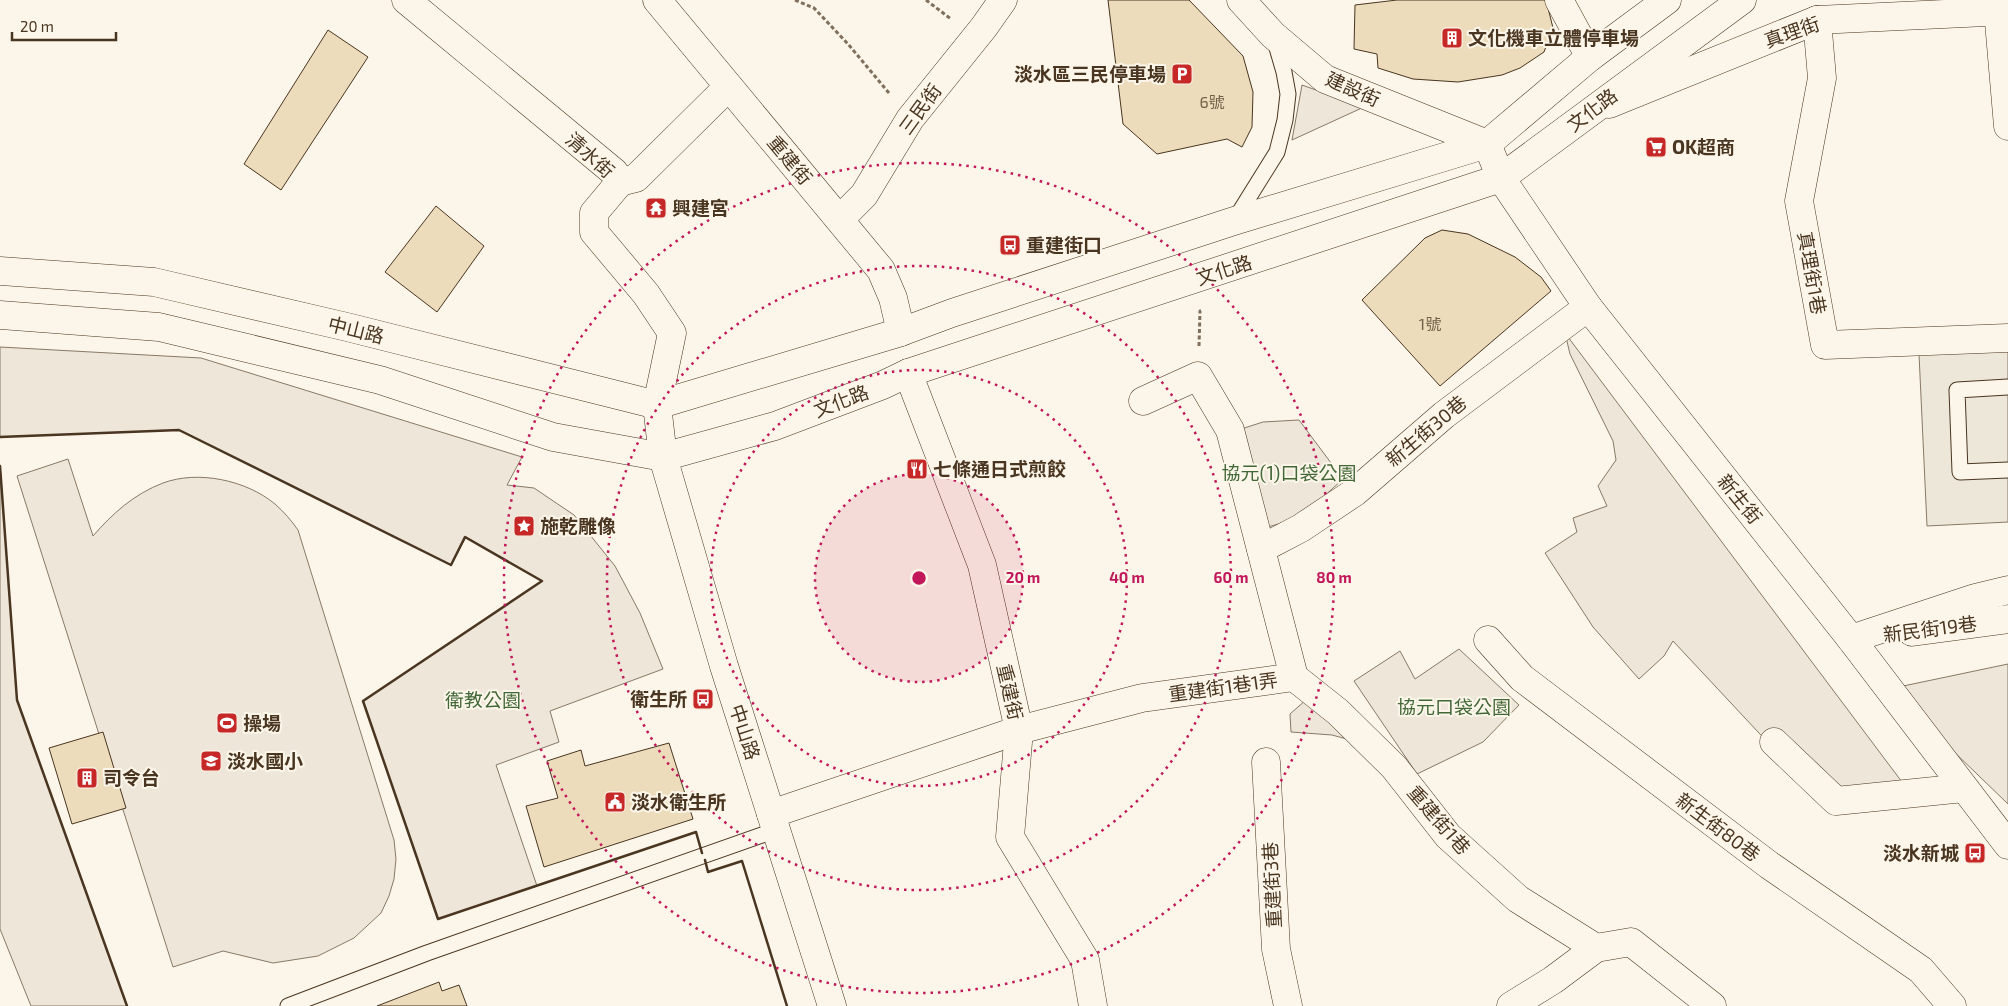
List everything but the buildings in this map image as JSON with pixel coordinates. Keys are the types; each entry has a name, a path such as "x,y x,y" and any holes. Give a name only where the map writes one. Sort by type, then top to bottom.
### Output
{"street":[{"name":"清水街","path":"406,0 614,172 620,182 594,213 594,232 646,294 672,333 657,405"},
{"name":"重建街","path":"657,0 881,270 893,298 901,332"},
{"name":"三民街","path":"840,219 864,195 910,119 984,27 1003,0"},
{"name":"建設街","path":"1241,0 1273,35 1324,79 1487,144"},
{"path":"1559,0 1590,57"},
{"path":"657,405 901,332 952,313 1234,221 1487,144 1590,57 1667,0"},
{"name":"文化路","path":"664,457 775,426 883,385 908,373 1501,178 1742,0"},
{"path":"2003,10 2008,126"},
{"name":"真理街","path":"1589,112 1817,20 2003,10"},
{"name":"真理街1巷","path":"1817,20 1822,78 1799,201 1825,345 2008,338"},
{"path":"620,182 636,178 728,87"},
{"name":"新生街","path":"1487,144 1501,178 1588,307 1851,639 2008,845"},
{"name":"中山路","path":"0,271 154,282 347,327 657,405 664,457 724,666 832,1006"},
{"name":"新生街30巷","path":"1261,549 1301,528 1355,492 1444,415 1588,307"},
{"path":"0,315 159,327 380,380 553,437 664,457"},
{"name":"重建街","path":"908,373 982,565 1019,730 1010,838 1085,960 1094,1006"},
{"path":"1144,401 1198,376"},
{"name":"重建街1巷1弄","path":"774,822 1019,730 1142,698 1294,677 1230,430 1198,376"},
{"path":"1851,639 1975,598 2008,590"},
{"name":"新民街19巷","path":"1851,639 2008,619"},
{"name":"新生街80巷","path":"1488,640 1522,678 1769,865 1921,970 1952,1006"},
{"name":"重建街1巷","path":"1294,677 1338,712 1394,767 1448,836 1518,900 1596,948"},
{"path":"1774,742 1836,801 1964,788"},
{"name":"重建街3巷","path":"1266,762 1276,949 1288,1006"},
{"path":"1512,1006 1596,948 1631,942 1712,1006"}],"lane":[{"path":"1234,221 1278,152 1288,94 1284,72 1273,35"},
{"path":"2008,387 1957,390 1960,472 2008,470"},
{"path":"288,1006 774,822"}],"path":[{"path":"795,0 814,8 848,44 910,119"},
{"path":"1198,376 1200,312 1208,309"}],"green space":[{"path":"1302,85 1364,107 1292,140"},
{"path":"1565,333 1911,794 1848,800 1801,778 1673,641 1664,656 1639,679 1593,627 1545,553 1577,532 1573,518 1607,506 1598,486 1616,460 1613,441 1570,354"},
{"name":"衛教公園","path":"0,347 201,358 522,457 507,485 534,488 574,515 615,566 640,613 663,669 550,711 559,742 496,765 537,886 438,919 363,701 542,581 466,537 451,565 179,430 0,437"},
{"name":"協元(1)口袋公園","path":"1299,420 1343,479 1320,500 1285,522 1261,529 1238,430 1263,422"},
{"name":"操場","path":"68,459 93,536 116,512 142,493 163,483 191,477 236,483 250,489 275,504 298,530 394,840 396,859 394,879 389,896 381,913 354,938 318,956 273,963 223,951 173,967 17,476"},
{"path":"0,466 17,700 127,1006 31,1006 0,929"},
{"name":"協元口袋公園","path":"1459,649 1519,705 1483,742 1417,774 1354,681 1400,651 1415,679"},
{"path":"2008,664 2008,804 1889,689"},
{"path":"1307,699 1354,741 1332,735 1291,732 1290,714"}],"shaded area":[{"path":"2008,350 2008,522 1927,526 1919,354"}],"wall":[{"path":"0,437 179,430 451,565 465,537 542,581 363,701 438,919 696,832 702,853"},
{"path":"0,466 17,700 127,1006"},
{"path":"705,860 708,872 742,861 787,1006"}],"place":[{"name":"文化機車立體停車場","path":"1452,38"},
{"name":"淡水區三民停車場","path":"1182,74"},
{"name":"OK超商","path":"1656,147"},
{"name":"興建宮","path":"656,208"},
{"name":"重建街口","path":"1010,245"},
{"name":"七條通日式煎餃","path":"917,469"},
{"name":"施乾雕像","path":"524,526"},
{"name":"衛生所","path":"703,699"},
{"name":"操場","path":"227,723"},
{"name":"淡水國小","path":"211,761"},
{"name":"司令台","path":"87,778"},
{"name":"淡水衛生所","path":"615,802"},
{"name":"淡水新城","path":"1975,853"}]}
